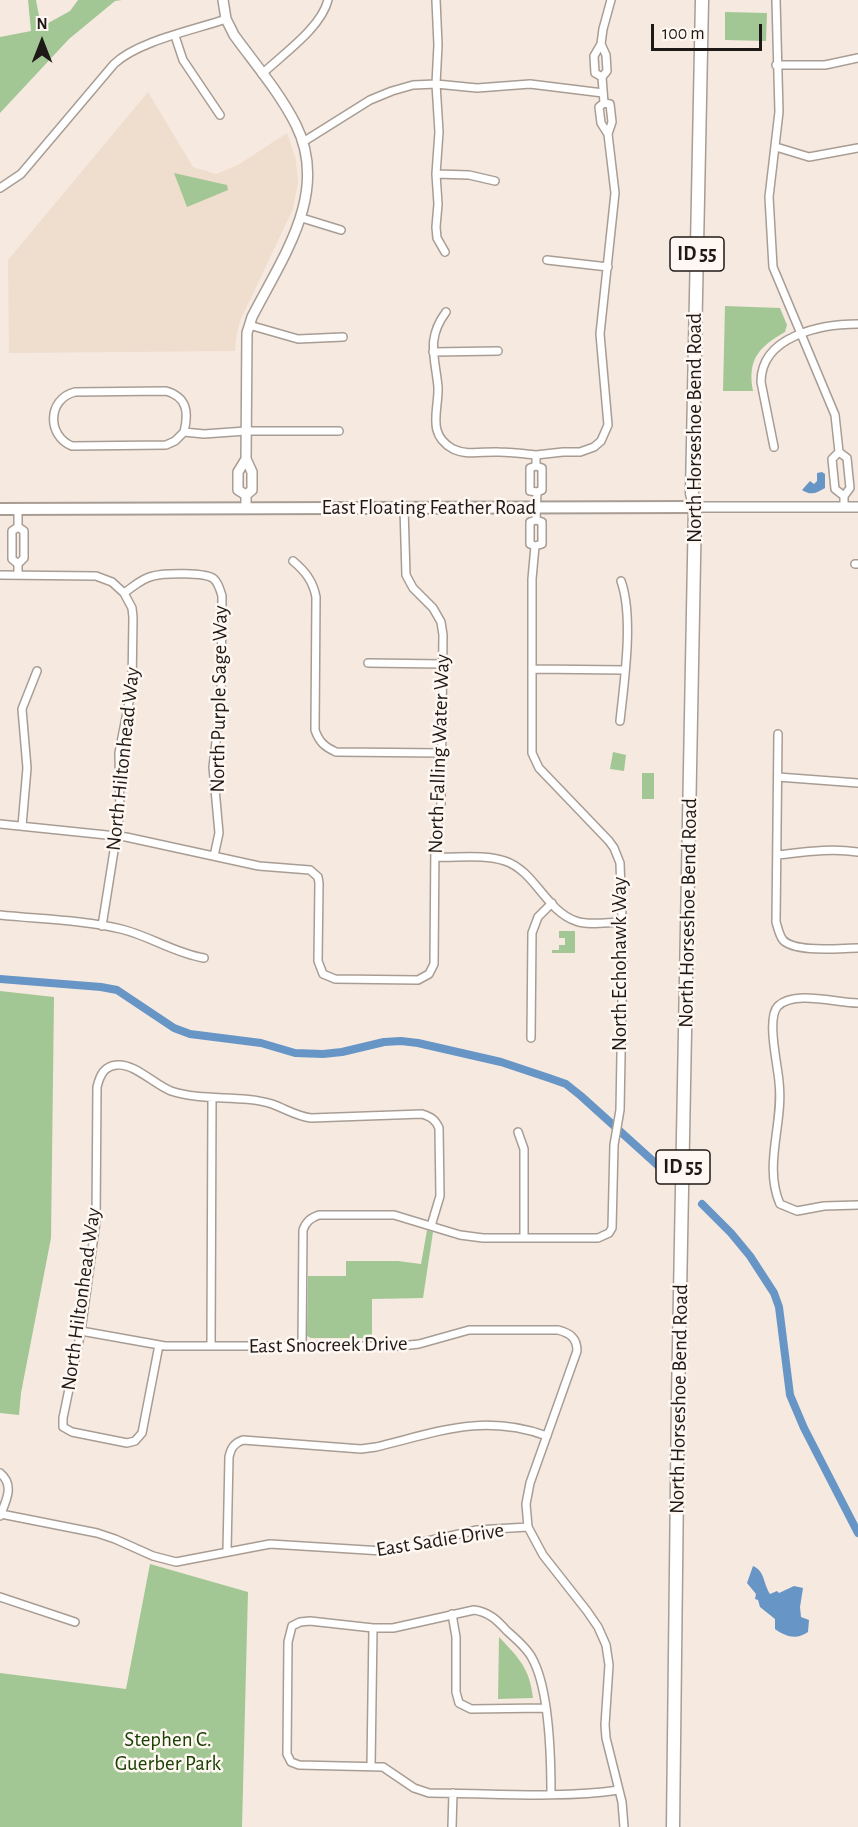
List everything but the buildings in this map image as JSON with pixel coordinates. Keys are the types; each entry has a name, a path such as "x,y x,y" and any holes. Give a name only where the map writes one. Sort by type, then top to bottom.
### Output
{"highway":[{"name":"North Horseshoe Bend Road","path":"673,1827 695,507 692,493 702,0"}],"main road":[{"name":"East Floating Feather Road","path":"0,509 695,507"}],"street":[{"path":"223,0 226,19 234,34 292,118 303,142 308,175 308,192 302,218 249,325 246,342 246,459 252,472 252,490 246,495"},
{"path":"261,74 314,26 324,12 328,0"},
{"path":"436,0 438,45 436,84 439,132 436,227 437,238 445,252"},
{"path":"602,78 595,73 594,56 601,44 611,0"},
{"path":"776,0 779,112 769,197 773,267 835,415 839,452 847,458 850,488 844,496 844,507"},
{"path":"0,188 15,180 27,168 120,58 135,48 226,19"},
{"path":"175,36 183,60 220,115"},
{"path":"601,44 606,55 607,71 602,78 604,103"},
{"path":"776,65 825,65 858,58"},
{"path":"303,142 363,105 392,91 414,86 436,84 477,88 530,84 603,93"},
{"path":"446,312 436,325 433,352 438,387 435,424 441,438 453,448 467,453 502,452 536,455 580,452 594,447 608,425 600,317 608,267 615,193 608,134 612,122 610,104 604,103 598,107 601,123 608,134"},
{"path":"776,147 809,157 858,148"},
{"path":"436,174 469,175 495,181"},
{"path":"302,218 341,230"},
{"path":"546,260 608,267"},
{"path":"774,447 761,382 764,363 775,348 801,335 823,326 858,324"},
{"path":"249,325 298,339 343,337"},
{"path":"433,352 498,351"},
{"path":"166,391 175,394 186,408 184,432 175,441 166,445 72,446 64,443 58,437 55,427 55,411 57,402 65,394 75,392 166,391"},
{"path":"184,432 204,434 246,431 339,431"},
{"path":"839,452 832,459 835,489 844,496"},
{"path":"536,455 536,466 530,468 530,491 537,492"},
{"path":"246,459 238,472 238,490 246,495"},
{"name":"North Echohawk Way","path":"536,466 542,468 542,490 537,492 536,520"},
{"path":"246,495 246,508"},
{"name":"East Floating Feather Road","path":"695,507 858,507"},
{"name":"North Falling Water Way","path":"214,856 259,866 305,869 315,873 320,883 318,961 323,974 335,979 418,980 429,974 434,964 435,857 441,804 443,634 441,622 433,608 413,588 406,575 404,508"},
{"path":"18,509 18,526"},
{"name":"North Echohawk Way","path":"536,520 542,522 542,544 535,546 530,544 530,522 536,520"},
{"path":"18,526 24,531 24,558 18,564 18,575"},
{"path":"18,526 12,531 12,559 18,564"},
{"name":"North Echohawk Way","path":"524,1239 598,1238 609,1233 613,1223 615,1135 620,1098 622,922 620,863 614,848 535,761 531,745 532,579 535,546"},
{"path":"293,561 306,572 315,590 315,730 323,744 336,752 442,753"},
{"name":"North Purple Sage Way","path":"124,593 153,576 201,574 215,580 220,587 222,608 221,700 213,767 219,833 214,856"},
{"path":"0,575 96,576 112,582 124,593"},
{"path":"620,721 625,670 626,599 621,581"},
{"name":"North Hiltonhead Way","path":"102,926 120,813 119,753 132,679 134,617 124,593"},
{"path":"368,663 443,664"},
{"path":"532,669 625,670"},
{"path":"22,826 27,768 22,709 37,671"},
{"path":"778,734 776,922 779,933 783,940 797,948 858,948"},
{"path":"778,777 858,783"},
{"path":"0,824 117,836 214,856"},
{"path":"777,855 840,849 858,852"},
{"path":"435,857 488,858 506,861 520,870 567,917 584,923 622,922"},
{"path":"531,1038 532,933 538,917 552,903"},
{"path":"0,915 102,926 135,933 183,954 204,958"},
{"path":"858,1003 794,998 778,1005 773,1017 780,1084 780,1115 772,1167 774,1191 780,1204 797,1211 824,1206 858,1205"},
{"name":"North Hiltonhead Way","path":"159,1345 142,1432 135,1441 128,1443 72,1432 63,1428 63,1418 81,1331 96,1221 97,1087 101,1074 109,1067 119,1064 127,1065 168,1090 212,1099"},
{"path":"211,1346 212,1099 272,1104 298,1117 423,1114 435,1120 439,1128 440,1196 431,1226"},
{"path":"302,1346 303,1230 308,1221 319,1215 394,1215 470,1237 524,1239 524,1149 518,1132"},
{"name":"East Snocreek Drive","path":"81,1331 159,1345 211,1346 401,1346 419,1344 469,1330 558,1330 567,1332 577,1344 577,1351 547,1436"},
{"path":"227,1551 229,1457 233,1445 243,1440 361,1449 464,1425 515,1426 547,1436 530,1483 526,1504 528,1527 543,1555 598,1627 606,1646 609,1665 605,1725 622,1802 624,1827"},
{"path":"0,1473 9,1484 9,1493 0,1515"},
{"name":"East Sadie Drive","path":"0,1515 97,1533 153,1556 176,1562 270,1544 383,1551 477,1530 528,1527"},
{"path":"0,1597 75,1622"},
{"path":"550,1794 550,1753 541,1675 531,1655 492,1616 483,1611 474,1610 393,1628 310,1621 292,1626 288,1642 287,1754 291,1762 299,1766 383,1767 421,1791 453,1793 550,1794 592,1794 619,1790"},
{"path":"452,1614 456,1637 456,1692 459,1704 471,1709 545,1708"},
{"path":"371,1766 373,1628"},
{"path":"452,1827 453,1793"}],"shaded area":[{"path":"148,92 193,167 216,174 238,165 287,133 296,160 298,182 293,209 240,321 235,351 9,353 8,260"}],"green space":[{"path":"28,0 36,0 41,27 70,11 78,0 122,0 115,1 69,39 0,113 0,37 31,31"},
{"path":"725,12 767,13 766,41 725,40"},
{"path":"174,173 227,185 228,190 187,207"},
{"path":"725,306 780,308 787,325 785,332 768,343 757,355 752,370 753,391 723,391"},
{"path":"613,752 626,755 624,771 610,769"},
{"path":"642,773 654,773 654,799 642,799"},
{"path":"559,931 575,931 575,953 552,953 552,950 559,950 559,945 565,945 565,938 559,938"},
{"path":"0,991 54,997 51,1238 21,1393 19,1415 0,1413"},
{"path":"427,1230 433,1232 423,1298 372,1299 372,1338 311,1338 307,1336 308,1276 346,1276 346,1261 398,1261 421,1264"},
{"name":"Stephen C. Guerber Park","path":"150,1564 248,1592 242,1827 0,1827 0,1673 126,1689"},
{"path":"499,1637 526,1671 533,1698 498,1699"}],"water":[{"path":"817,473 825,474 825,488 814,493 802,490 810,481 814,484 817,481"},
{"path":"753,1566 762,1574 770,1594 777,1591 779,1593 794,1586 803,1588 801,1617 809,1620 808,1632 800,1636 792,1636 775,1629 775,1619 760,1607 758,1600 755,1599 756,1594 747,1583"}],"waterway":[{"path":"0,979 117,990 174,1028 190,1034 261,1043 295,1053 342,1052 384,1042 401,1041 501,1062 566,1084 664,1171"},
{"path":"702,1204 750,1256 774,1293 779,1307 790,1395 804,1428 858,1533"}]}
